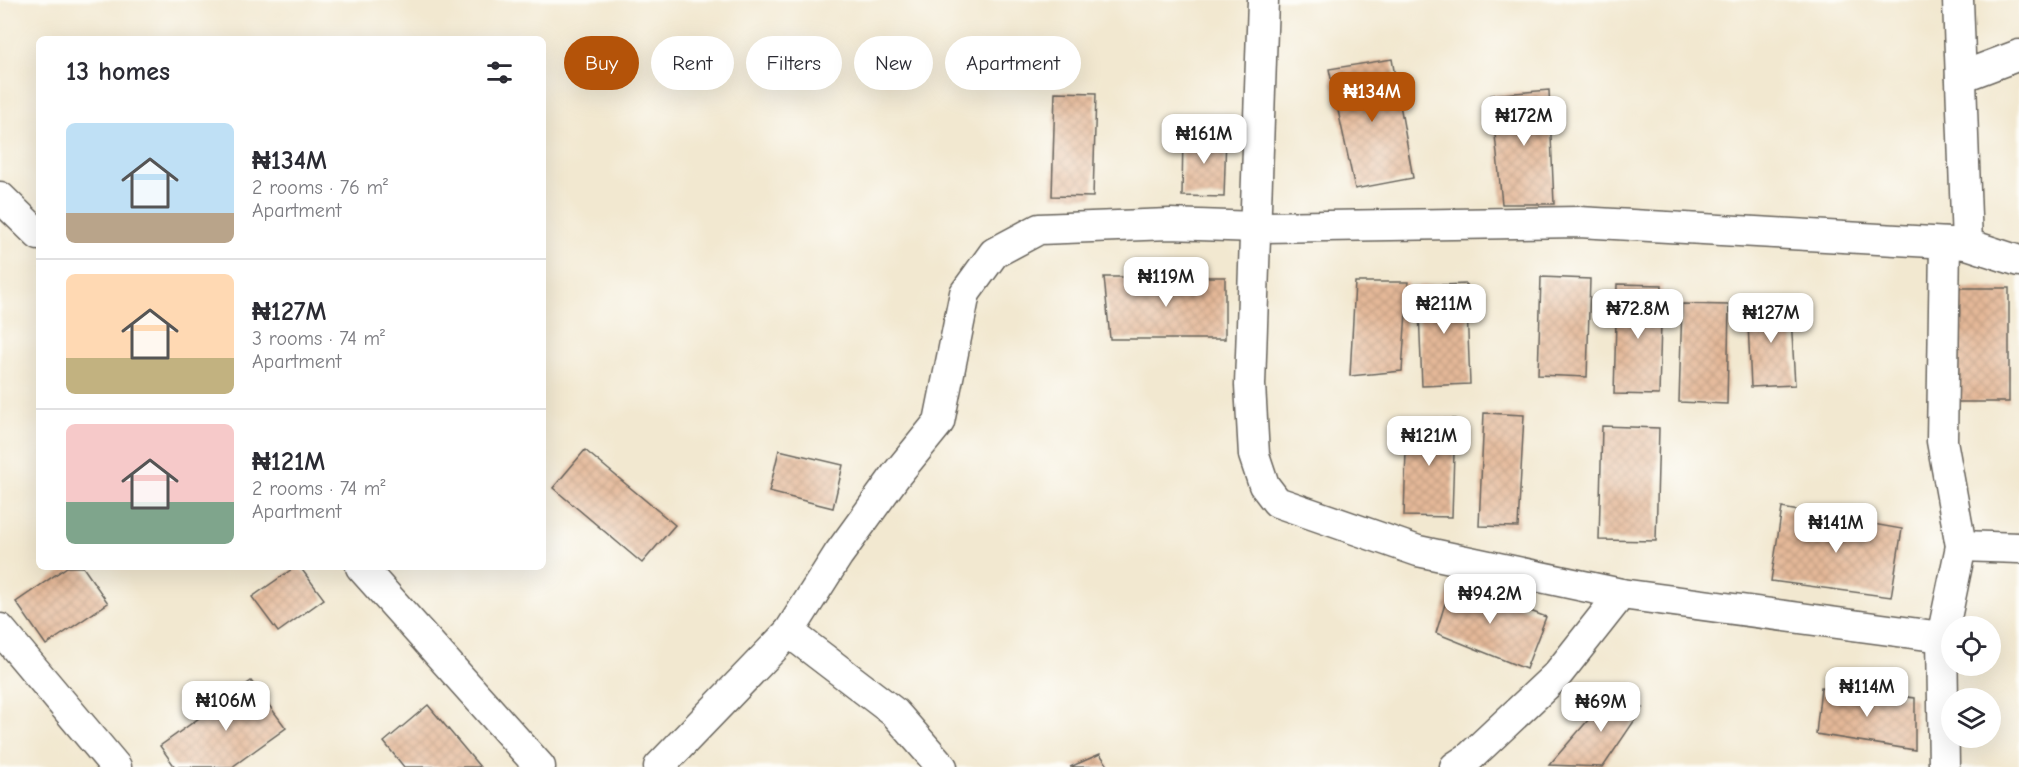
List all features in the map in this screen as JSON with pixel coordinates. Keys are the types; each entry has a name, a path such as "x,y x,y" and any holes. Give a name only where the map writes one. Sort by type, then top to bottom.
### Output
{"street":[{"path":"1263,0 1250,385 1254,455 1264,485 1277,502 1418,551 1621,594 1941,637"},
{"path":"1946,616 1961,546 1942,441 1956,244 1960,77 1958,0"},
{"path":"1960,77 2019,55"},
{"path":"0,197 36,232"},
{"path":"659,767 789,632 838,555 896,475 939,422 965,292 994,253 1039,229 1170,224 1256,227 1579,222 1956,244 2019,261"},
{"path":"1961,546 2019,548"},
{"path":"364,570 540,767"},
{"path":"1455,767 1470,757 1557,675 1621,594"},
{"path":"0,629 116,767"},
{"path":"789,632 895,713 942,767"},
{"path":"1943,676 1944,767"}],"building":[{"path":"1392,59 1413,178 1355,189 1329,69"},
{"path":"1549,90 1554,204 1502,204 1491,95"},
{"path":"1055,92 1096,93 1093,197 1052,196"},
{"path":"1183,134 1226,135 1224,197 1182,196"},
{"path":"1104,277 1225,277 1225,339 1110,339"},
{"path":"1541,277 1590,279 1587,377 1538,375"},
{"path":"1355,282 1408,282 1402,371 1350,376"},
{"path":"1466,284 1470,384 1422,386 1418,286"},
{"path":"1617,284 1662,285 1659,395 1614,394"},
{"path":"1956,288 2009,288 2009,402 1956,402"},
{"path":"1790,300 1795,385 1751,387 1747,302"},
{"path":"1682,304 1729,305 1727,404 1679,402"},
{"path":"1484,413 1524,415 1518,527 1479,526"},
{"path":"1407,417 1455,419 1452,517 1404,516"},
{"path":"1602,426 1659,428 1656,541 1599,540"},
{"path":"585,450 675,525 642,563 553,488"},
{"path":"779,450 843,465 833,508 769,492"},
{"path":"1782,508 1902,529 1891,597 1771,581"},
{"path":"63,570 85,570 108,603 46,645 16,602"},
{"path":"291,570 302,570 324,599 278,632 252,597"},
{"path":"1452,581 1546,617 1526,669 1436,633"},
{"path":"251,681 286,728 232,767 175,767 160,746"},
{"path":"1617,687 1643,708 1603,767 1549,765"},
{"path":"1821,687 1915,698 1915,750 1816,734"},
{"path":"428,705 480,767 404,767 384,742"},
{"path":"1100,754 1109,767 1070,767"}]}
